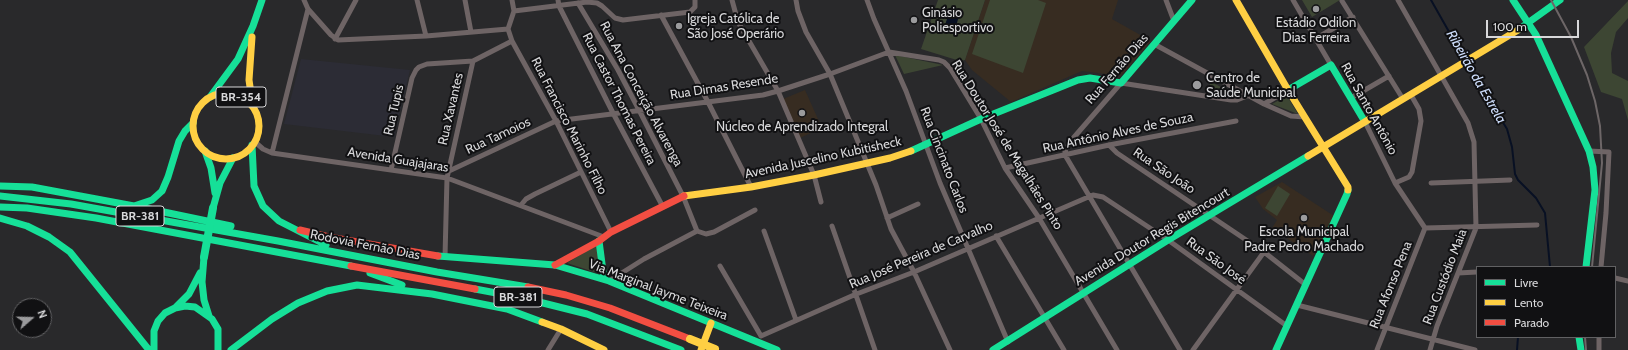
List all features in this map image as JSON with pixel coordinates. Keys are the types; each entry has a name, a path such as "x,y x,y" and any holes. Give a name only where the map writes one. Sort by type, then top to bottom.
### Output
{"main road":[{"name":"BR-354","path":"193,123 197,111 202,103 210,97 238,60 253,26 262,0"},
{"name":"Rua Fernão Dias","path":"1121,83 1192,0"},
{"path":"1236,0 1288,90 1346,182 1348,190 1276,350"},
{"path":"1514,0 1536,35 1588,151 1594,172 1595,190 1586,266"},
{"name":"Avenida Doutor Regis Bitencourt","path":"993,350 1008,342 1044,317 1168,240 1462,65 1529,23 1555,1"},
{"name":"BR-354","path":"253,26 249,64 253,108"},
{"path":"1288,90 1331,66"},
{"name":"Rua Santo Antônio","path":"1331,66 1365,122"},
{"name":"Avenida Juscelino Kubitisheck","path":"555,265 602,239 611,232 683,196 750,187 814,175 890,158 927,144 981,119 1084,78 1121,83"},
{"name":"BR-354","path":"210,97 219,94 234,94 247,101 253,108 259,125 258,134 254,144"},
{"path":"193,123 196,139 205,151 214,178 214,204"},
{"path":"134,206 152,200 162,191 179,141 193,123"},
{"path":"205,151 223,159 233,158 247,151 254,144"},
{"path":"254,144 254,186 269,213 290,227 314,240 356,256"},
{"path":"154,350 152,341 158,321 165,313 174,308 192,289 202,267 214,204 220,183 233,158"},
{"path":"0,186 32,187 134,206 223,224 278,241"},
{"name":"Rodovia Fernão Dias","path":"0,196 71,204 278,241 436,272 519,285 566,295 610,308 716,350"},
{"name":"Rodovia Fernão Dias","path":"0,207 27,208 96,218 523,298 587,314 681,350"},
{"path":"0,218 27,226 49,237 70,252 149,350"},
{"name":"Via Marginal Jayme Teixeira","path":"290,227 329,237 445,257 555,265 606,280 777,350"},
{"path":"602,239 606,280"},
{"path":"351,265 388,280 432,294"},
{"path":"202,267 203,290 209,316"},
{"path":"230,350 285,310 298,303 327,291 342,287 374,286 432,294 507,309 535,318 604,350"},
{"path":"174,308 184,306 195,307 209,316 218,329 218,350"},
{"path":"702,350 711,324"},
{"path":"1580,338 1581,350"}],"street":[{"path":"304,0 308,9 335,39 344,40 426,36 508,29 514,11 512,0"},
{"path":"335,39 356,0"},
{"path":"417,0 426,36"},
{"path":"465,0 471,32"},
{"path":"514,11 559,3 578,3 587,1 602,6 611,15 619,20 661,14 690,12 695,7 695,0"},
{"path":"732,0 738,22 778,92 814,175 821,202"},
{"path":"796,0 798,11 806,32 830,74 867,162 895,238 914,272 950,350"},
{"name":"Rua Cincinato Carlos","path":"868,0 888,52 906,91 940,182 967,248 1008,342"},
{"path":"1166,0 1174,21"},
{"name":"Rua Santo Antônio","path":"1293,0 1331,66"},
{"name":"Rua Custódio Maia","path":"1398,0 1472,131 1474,142 1476,228 1430,350"},
{"path":"1342,1 1403,99"},
{"name":"Rua Castor Thomas Pereira","path":"559,3 613,112 663,207"},
{"name":"Rua Ana Conceição Alvarenga","path":"578,3 618,70 639,110 683,196 697,230"},
{"path":"272,153 308,9"},
{"path":"661,14 708,102 750,187"},
{"path":"1315,39 1352,17"},
{"name":"Rua Francisco Marinho Filho","path":"508,29 512,41 556,121 611,232"},
{"path":"473,61 512,41"},
{"path":"1154,44 1247,96 1290,116 1305,117"},
{"name":"Rua Dimas Resende","path":"556,121 613,112 708,102 778,92 888,52"},
{"name":"Rua Doutor José de Magalhães Pinto","path":"888,52 915,55 944,62 950,68 981,119 1006,168 1040,218 1117,350"},
{"name":"Rua Tupis","path":"391,170 412,78 416,70 424,65 473,61"},
{"name":"Rua Xavantes","path":"445,257 447,178 473,61"},
{"path":"1351,98 1389,76"},
{"path":"1121,83 1231,100 1237,100 1247,96"},
{"name":"Rua Fernão Dias","path":"1065,156 1065,151 1069,143 1121,83"},
{"path":"1264,104 1288,90"},
{"path":"1395,183 1408,177 1412,172 1421,121 1419,109 1411,95"},
{"name":"Rua Tamoios","path":"449,171 556,121"},
{"name":"Rua Antônio Alves de Souza","path":"1006,168 1109,145 1236,121"},
{"name":"Rua Santo Antônio","path":"1365,122 1395,183 1425,228"},
{"name":"Avenida Guajajaras","path":"254,144 263,150 272,153 447,178 521,205 602,239"},
{"name":"Rua São João","path":"1109,145 1117,153 1264,252 1306,285"},
{"path":"1588,151 1609,152 1606,213 1601,266"},
{"path":"1065,156 1180,350"},
{"path":"521,205 526,199 535,194 581,172"},
{"path":"1431,183 1510,180"},
{"name":"Rua São José","path":"1090,197 1093,195 1103,197 1168,240 1287,326"},
{"name":"Rua José Pereira de Carvalho","path":"720,266 762,336 854,295 914,272 967,248 1090,197"},
{"path":"887,218 918,204"},
{"path":"606,280 697,230 706,234 714,232 755,210"},
{"path":"1425,228 1476,228 1537,225"},
{"path":"832,226 854,295 875,350"},
{"name":"Rua Afonso Pena","path":"1376,350 1425,228"},
{"path":"764,232 796,320"},
{"path":"996,236 1064,350"},
{"path":"1193,350 1238,290 1264,252"},
{"path":"1458,273 1476,272"},
{"path":"1616,278 1628,281"},
{"path":"1297,305 1475,350"},
{"path":"548,350 561,329"},
{"path":"1599,338 1599,350"}],"shaded area":[{"path":"985,0 1118,0 1112,19 1151,41 1121,76 1082,71 1011,102 972,70 965,60"},
{"path":"301,59 410,70 394,137 284,124"},
{"name":"Núcleo de Aprendizado Integral","path":"805,90 822,128 800,138 783,99"},
{"name":"Escola Municipal Padre Pedro Machado","path":"1282,182 1334,216 1313,256 1272,228 1277,220 1263,209 1255,197"}],"green space":[{"path":"938,0 985,0 965,60 960,61 921,49"},
{"path":"990,0 1038,0 1046,3 1023,73 972,54"},
{"name":"Estádio Odilon Dias Ferreira","path":"1302,0 1340,0 1312,17"},
{"path":"1628,1 1628,18 1616,32 1611,53 1612,73 1628,81 1628,120 1622,99 1601,92 1584,47"},
{"path":"895,55 943,65 904,74"},
{"path":"1211,82 1233,93 1231,96 1206,92"},
{"path":"1287,96 1298,114 1272,104"},
{"path":"1278,186 1290,194 1277,216 1265,208"},
{"path":"597,245 600,274 567,263"}],"water":[{"path":"951,7 961,10 954,32 944,28"}],"waterway":[{"name":"Ribeirão da Estrela","path":"1431,0 1465,60"},
{"name":"Ribeirão da Estrela","path":"1467,63 1507,129 1512,147 1515,174 1518,180 1536,198 1545,213 1550,266"},
{"name":"Ribeirão da Estrela","path":"1517,350 1518,338"}],"railway":[{"path":"1551,0 1571,37 1587,75 1595,101 1600,126 1602,163 1592,266"},
{"path":"1585,338 1586,350"}],"traffic: fast":[{"path":"210,97 238,59 253,26 262,0"},
{"path":"911,151 981,119 1078,80 1090,78 1121,83 1192,0"},
{"path":"1513,0 1536,35 1589,151 1593,167 1595,190 1586,266"},
{"path":"1518,30 1560,0"},
{"path":"1288,90 1331,65 1365,122"},
{"path":"0,186 32,187 134,206 152,200 162,191 179,141 185,131 193,123"},
{"path":"252,145 254,186 263,206 279,221 326,245"},
{"path":"205,151 211,168 215,193"},
{"path":"993,350 1168,240 1308,156"},
{"path":"213,208 220,183 233,158"},
{"path":"1276,350 1348,190"},
{"path":"0,196 71,204 278,241 437,272 528,287"},
{"path":"135,206 231,226"},
{"path":"0,207 27,208 96,218 351,266"},
{"path":"204,257 213,208"},
{"path":"0,218 27,226 49,237 70,252 149,350"},
{"path":"599,241 604,279"},
{"path":"438,256 555,265 609,281 777,350"},
{"path":"204,257 202,282 204,300 209,316"},
{"path":"176,307 189,294 200,273"},
{"path":"370,273 402,285"},
{"path":"231,350 272,319 298,303 327,291 357,285 432,294 507,309 542,322"},
{"path":"475,289 523,298 587,314 681,350"},
{"path":"154,350 154,331 158,321 165,313 175,308 185,306 195,307 212,319 218,329 218,350"},
{"path":"1579,338 1581,350"}],"traffic: slow":[{"path":"1236,0 1288,90 1348,187 1348,190"},
{"path":"1308,156 1518,30"},
{"path":"252,37 249,80 253,107"},
{"path":"226,93 238,96 249,103 256,114 259,126 256,138 249,149 238,156 226,159 214,156 203,149 196,138 193,126 196,114 203,103 214,96 226,93"},
{"path":"684,196 751,187 814,175 890,158 911,151"},
{"path":"542,322 561,329 604,350"},
{"path":"701,350 711,323"},
{"path":"690,339 715,349"}],"traffic: jam":[{"path":"555,265 599,241 611,232 684,196"},
{"path":"300,230 329,237 438,256"},
{"path":"351,266 475,289"},
{"path":"528,287 566,295 610,308 690,339"}],"place":[{"name":"Estádio Odilon Dias Ferreira","path":"1316,9"},
{"name":"Ginásio Poliesportivo","path":"914,20"},
{"name":"Igreja Católica de São José Operário","path":"679,26"},
{"name":"Centro de Saúde Municipal","path":"1197,85"},
{"name":"Núcleo de Aprendizado Integral","path":"802,113"},
{"name":"Escola Municipal Padre Pedro Machado","path":"1304,218"}]}
